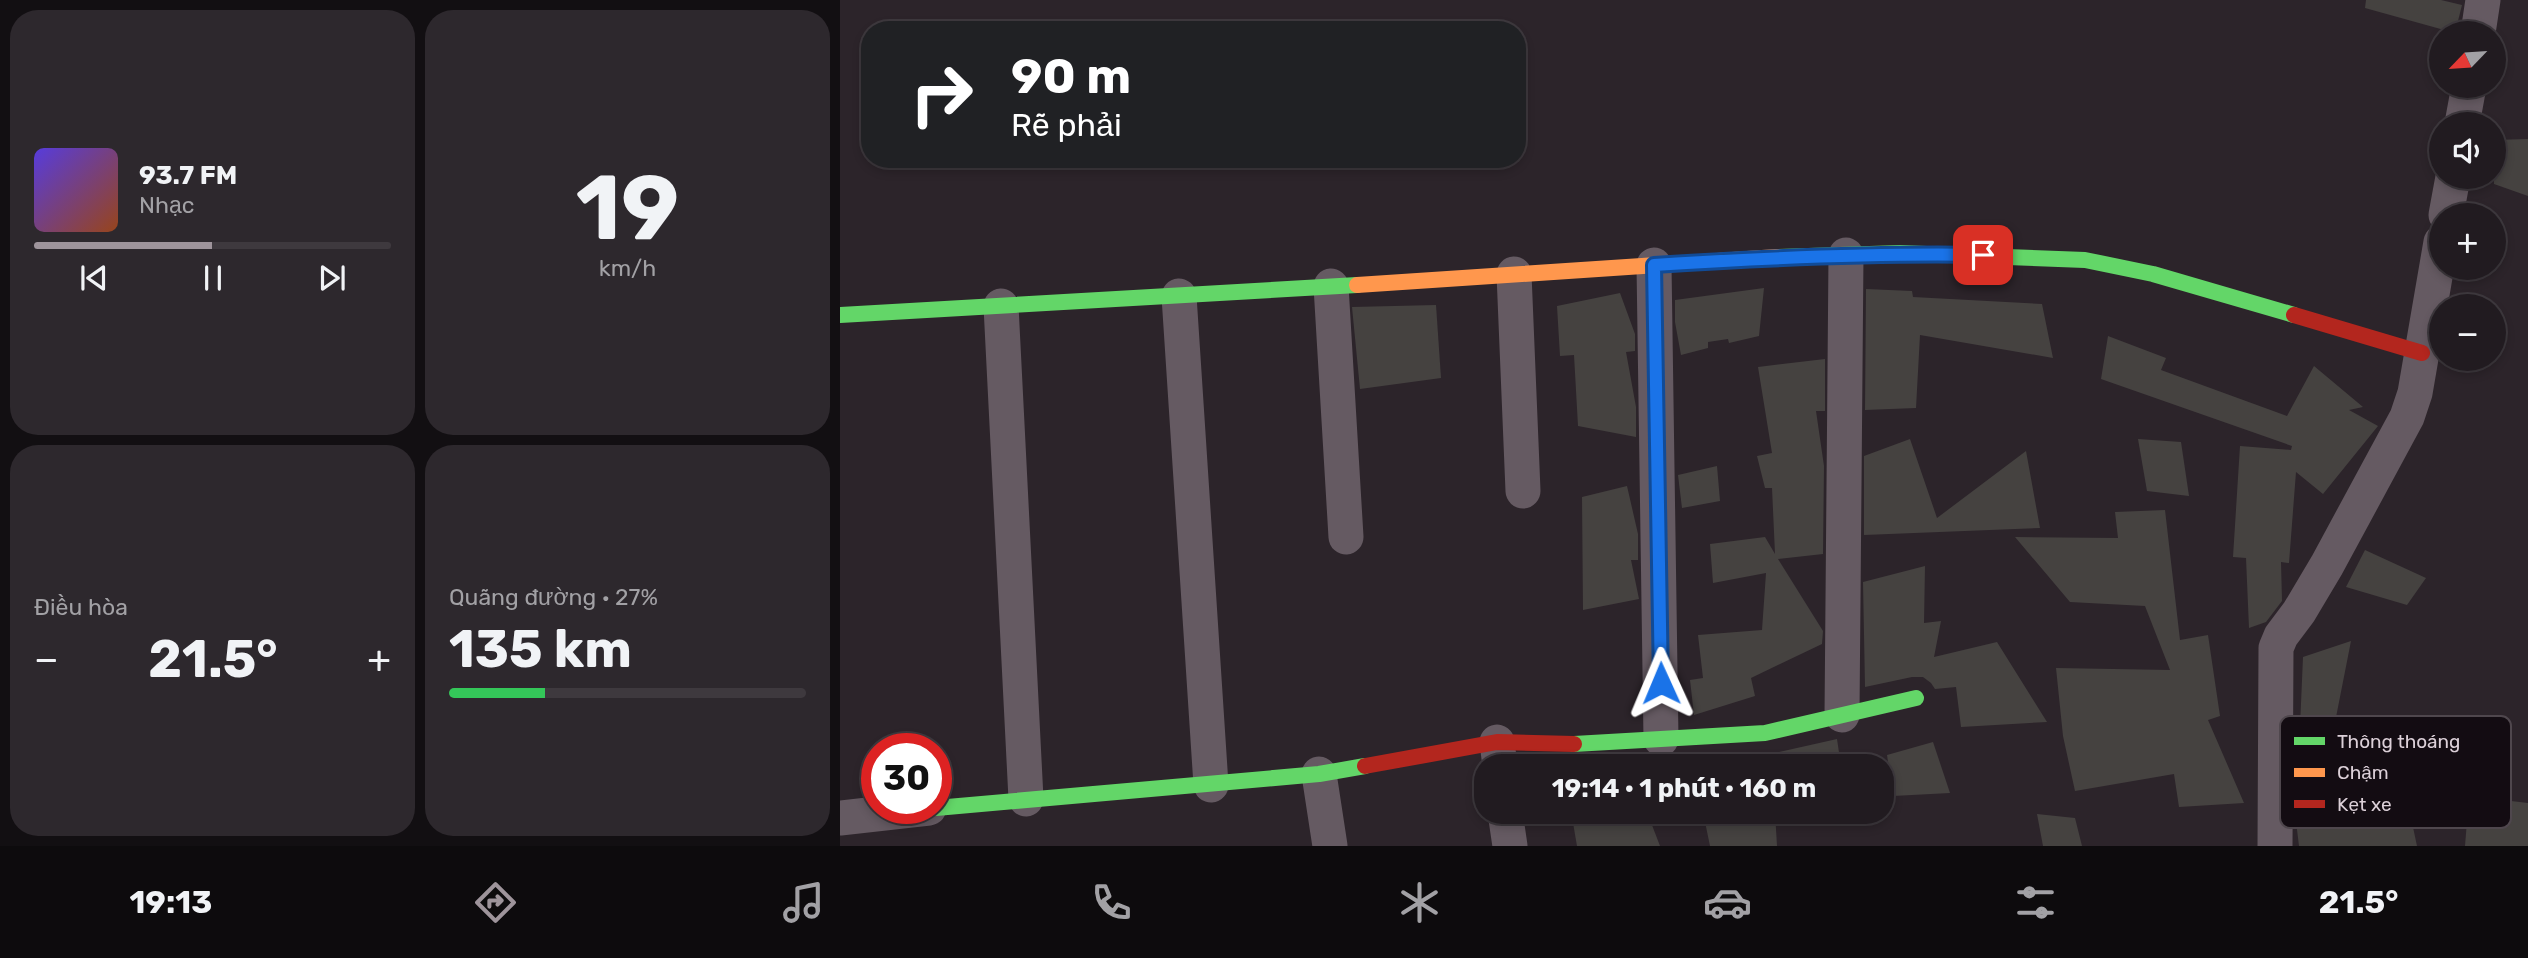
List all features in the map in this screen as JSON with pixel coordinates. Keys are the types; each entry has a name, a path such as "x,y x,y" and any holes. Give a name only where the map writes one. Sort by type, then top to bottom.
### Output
{"street":[{"path":"2480,21 2483,0"},
{"path":"840,315 1654,265 1900,253 2085,260 2153,274 2422,353"},
{"path":"1842,715 1846,255"},
{"path":"1654,265 1661,739"},
{"path":"1514,274 1523,491"},
{"path":"2275,846 2276,648 2327,565 2407,416 2415,393 2434,280"},
{"path":"1331,286 1346,537"},
{"path":"1179,296 1211,785"},
{"path":"1001,306 1026,799"},
{"path":"1498,754 1586,744 1765,733 1916,698"},
{"path":"952,806 1211,785 1474,757"},
{"path":"1319,774 1331,846"},
{"path":"840,818 861,816"},
{"path":"1507,824 1510,846"}],"building":[{"path":"2366,0 2441,0 2462,5 2458,21 2429,21 2429,26 2365,8"},
{"path":"2528,139 2528,196 2506,188 2506,140"},
{"path":"1764,288 1759,336 1729,343 1728,339 1708,342 1708,348 1681,355 1675,322 1675,300"},
{"path":"1866,289 1912,291 1913,297 2042,304 2053,358 1920,335 1916,408 1865,410"},
{"path":"1620,293 1635,334 1635,351 1626,352 1636,407 1636,437 1578,426 1574,355 1560,356 1557,306"},
{"path":"1436,305 1441,378 1360,389 1352,307"},
{"path":"2108,336 2166,358 2161,370 2287,416 2314,366 2363,407 2349,410 2378,426 2323,494 2296,472 2289,563 2281,562 2282,601 2266,622 2249,628 2246,558 2233,557 2240,446 2291,450 2292,446 2101,379"},
{"path":"1825,359 1825,411 1816,411 1824,466 1823,554 1778,559 1823,631 1822,644 1751,678 1755,696 1694,715 1690,680 1703,678 1698,635 1762,630 1766,573 1713,583 1710,544 1765,537 1775,554 1772,488 1765,488 1757,456 1772,453 1758,367"},
{"path":"1910,439 1937,518 2026,451 2040,528 1864,535 1864,456"},
{"path":"2138,439 2181,442 2189,496 2147,491"},
{"path":"1717,466 1720,501 1682,508 1678,475"},
{"path":"1627,486 1638,534 1638,560 1631,560 1639,599 1583,610 1582,497"},
{"path":"2165,510 2180,640 2208,635 2220,716 2208,720 2244,803 2179,807 2174,774 2075,791 2063,736 2056,668 2170,670 2145,606 2070,602 2015,537 2118,538 2115,512"},
{"path":"2365,550 2426,578 2407,605 2346,587"},
{"path":"1925,566 1924,623 1941,621 1934,657 1997,642 2047,722 1961,727 1956,687 1935,689 1923,677 1912,677 1865,687 1863,582"},
{"path":"2351,641 2336,716 2300,716 2303,657"},
{"path":"1837,739 1839,754 1770,754"},
{"path":"1933,742 1950,793 1894,796 1894,754 1891,754"},
{"path":"2511,801 2528,803 2528,846 2465,846 2466,828 2511,828"},
{"path":"2037,814 2075,818 2082,846 2043,846"},
{"path":"1573,824 1652,824 1660,846 1577,846"},
{"path":"1705,824 1776,824 1777,846 1710,846"},
{"path":"2297,828 2413,828 2417,846 2299,846"}],"traffic: fast":[{"path":"1777,257 1900,253 2085,260 2153,274 2294,315"},
{"path":"840,315 1357,285"},
{"path":"1574,744 1765,733 1916,698"},
{"path":"952,807 1319,774 1365,766"}],"traffic: slow":[{"path":"1357,285 1777,257"}],"traffic: jam":[{"path":"2294,315 2422,353"},
{"path":"1365,766 1497,742 1574,744"}],"route":[{"path":"1661,683 1654,265 1825,255 1983,255"}]}
